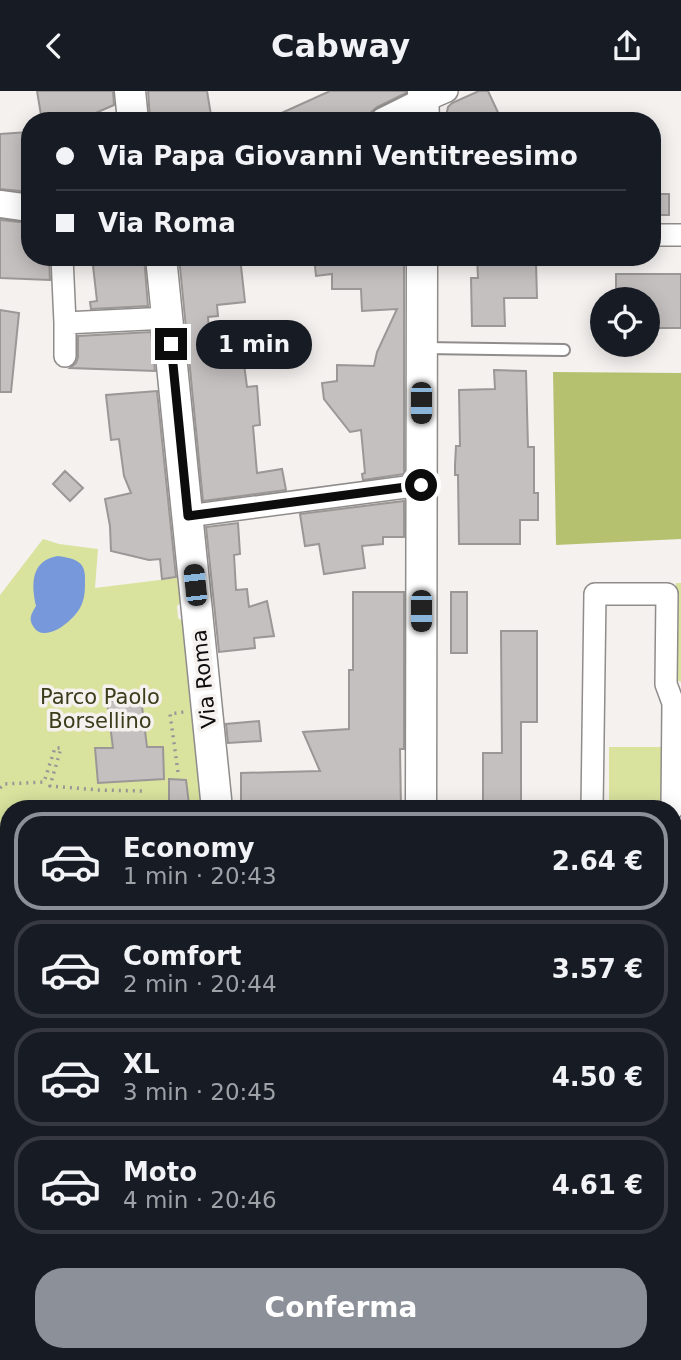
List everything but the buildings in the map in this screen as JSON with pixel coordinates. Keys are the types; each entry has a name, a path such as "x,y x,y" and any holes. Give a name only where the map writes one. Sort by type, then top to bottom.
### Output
{"main road":[{"path":"130,91 131,112"},
{"name":"Via Roma","path":"162,266 216,800"},
{"path":"421,800 422,266"}],"street":[{"path":"404,112 429,101"},
{"path":"0,204 21,207"},
{"path":"661,235 681,235"},
{"path":"62,266 65,356"},
{"path":"65,323 168,317"},
{"path":"188,516 421,485"},
{"path":"592,800 595,594 667,594 666,684 673,703 672,800"}],"lane":[{"path":"422,348 564,350"}],"path":[{"path":"178,772 170,714 182,712"},
{"path":"0,788 4,784 44,782 55,748 61,748 50,786 143,791"}],"green space":[{"path":"553,372 681,373 681,539 556,545"},
{"name":"Parco Paolo Borsellino","path":"43,539 98,549 95,588 184,577 187,597 177,606 178,618 189,625 208,800 0,800 0,595"},
{"path":"676,583 681,583 681,682 676,680"},
{"path":"609,747 664,747 664,800 609,800"}],"water":[{"path":"58,556 75,560 82,565 85,574 84,598 71,619 58,629 44,633 33,626 31,620 36,606 35,574 42,562"}],"route":[{"path":"171,344 188,516 421,485"}]}
